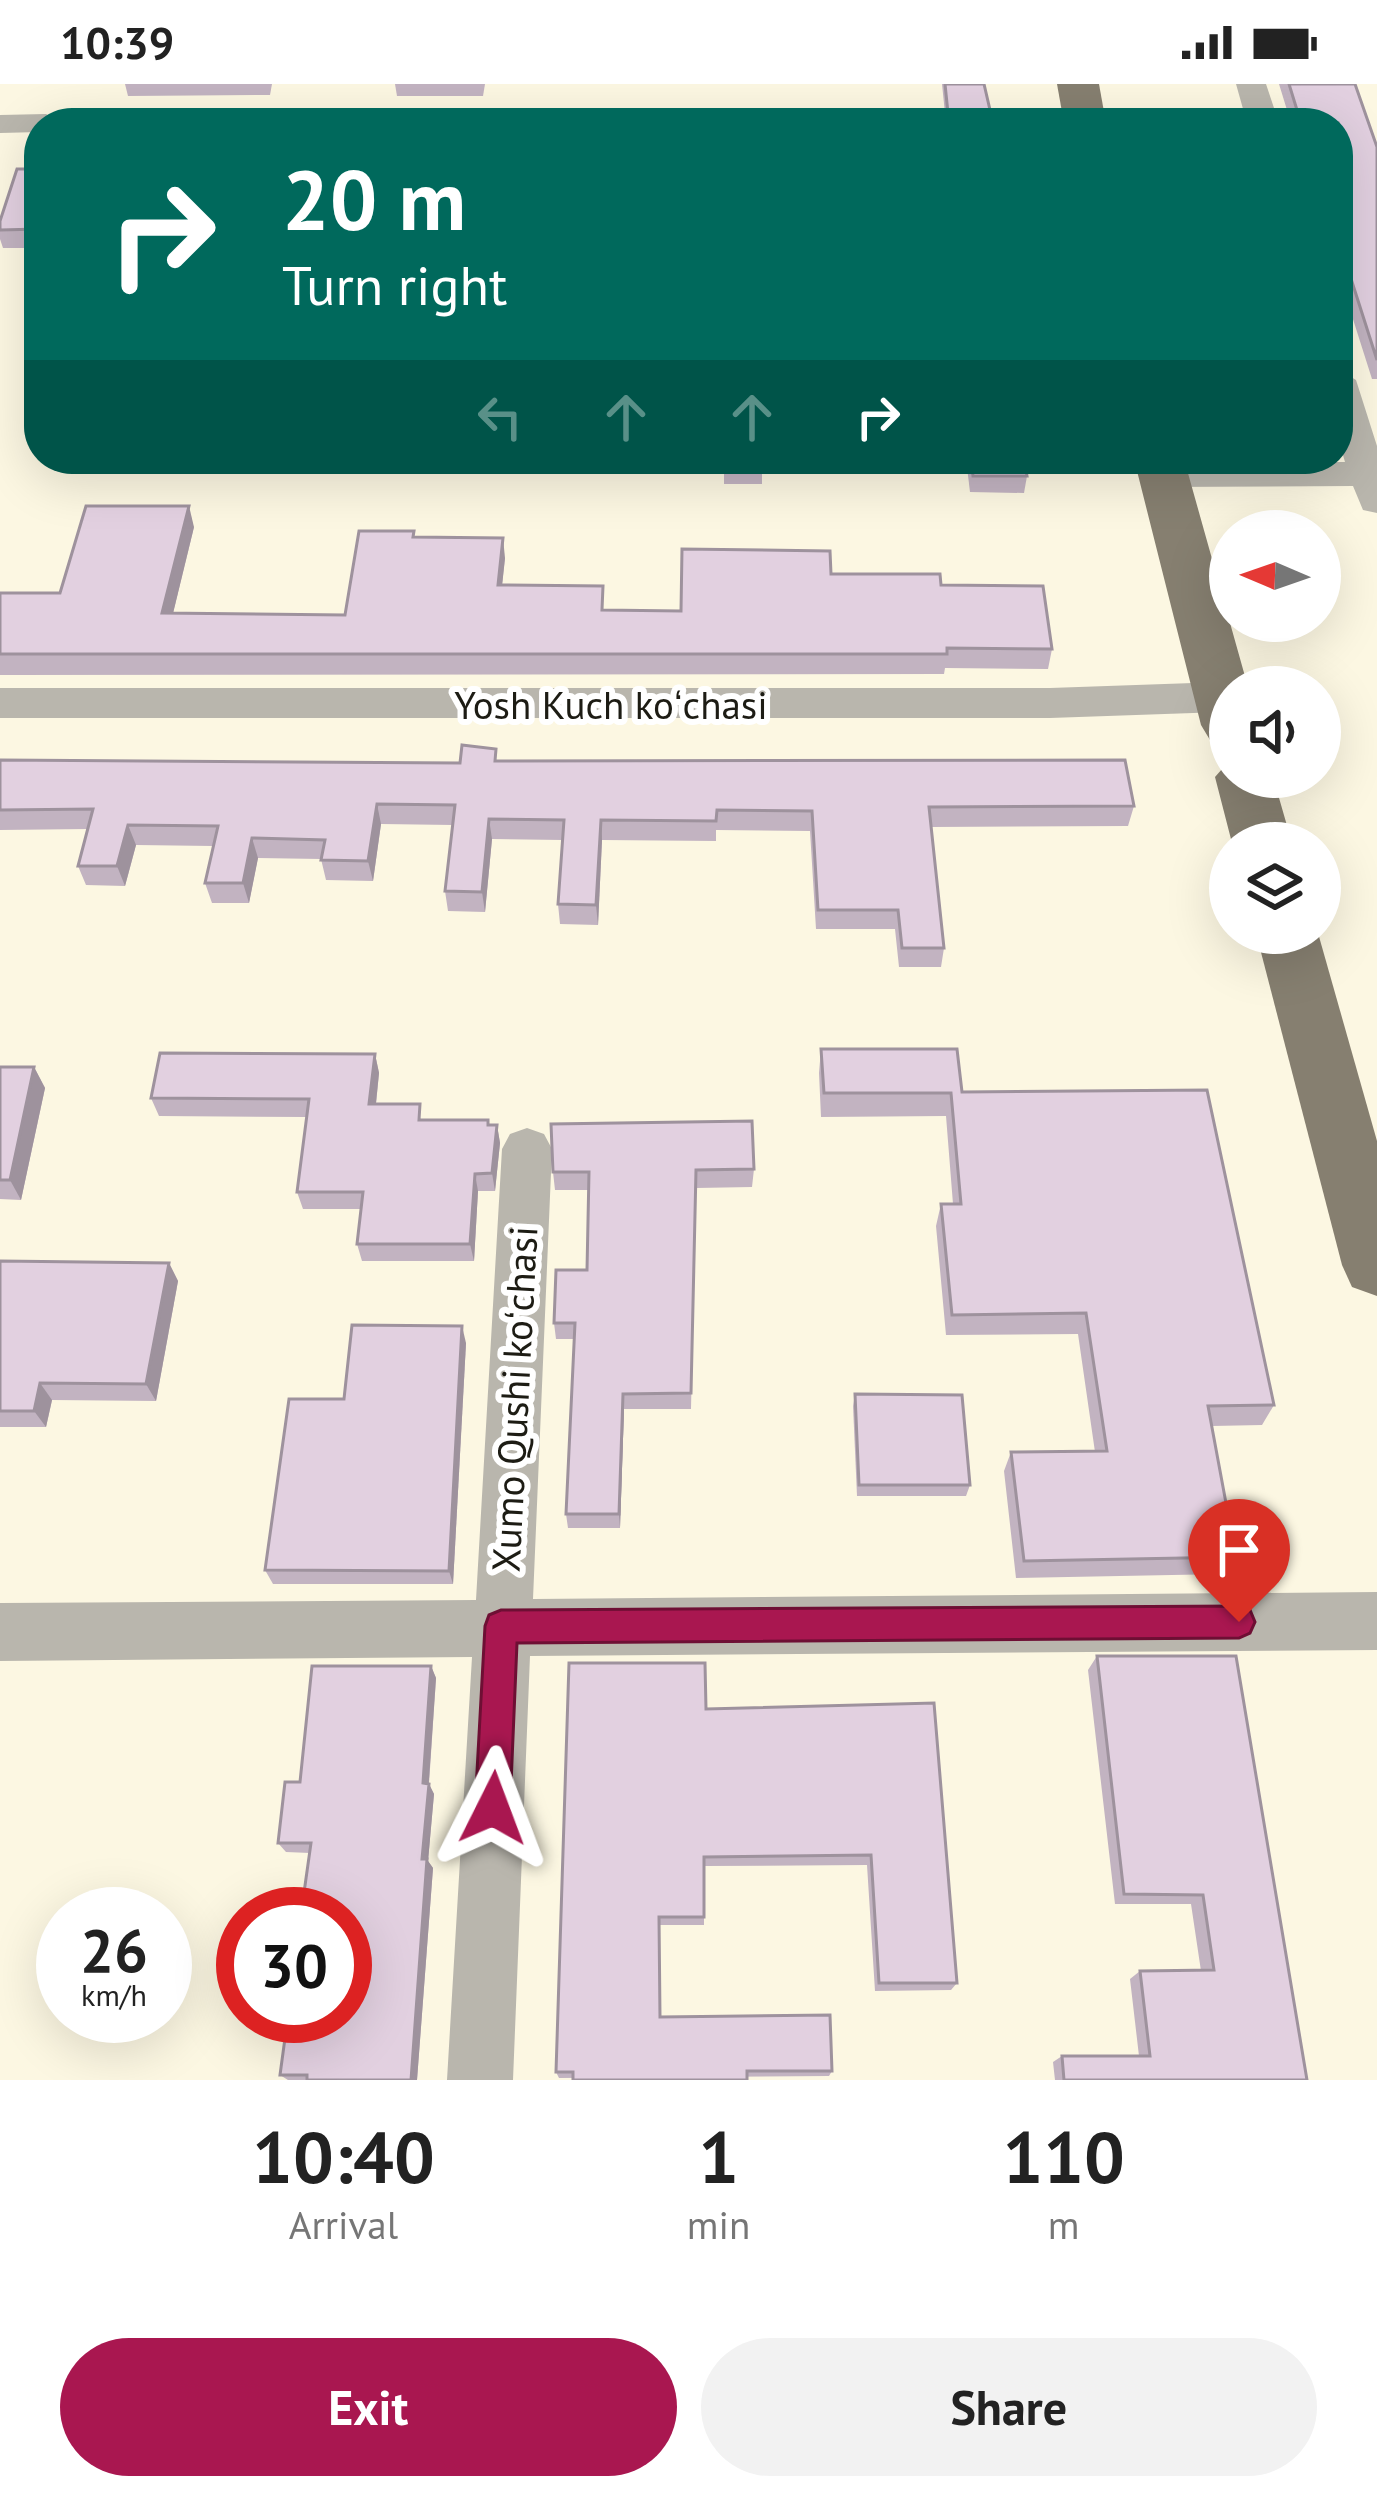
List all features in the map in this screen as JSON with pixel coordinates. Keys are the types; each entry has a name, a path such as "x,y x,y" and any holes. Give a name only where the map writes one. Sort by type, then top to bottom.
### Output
{"main road":[{"path":"1163,474 1214,666"},
{"path":"1293,954 1377,1264"}],"street":[{"path":"1248,474 1373,484 1353,425"},
{"name":"Yosh Kuch koʻchasi","path":"0,703 1050,703 1209,710"},
{"name":"Xumo Qushi koʻchasi","path":"480,2080 527,1149"},
{"path":"0,1632 1377,1621"}],"building":[{"path":"945,84 984,84 990,108 947,108"},
{"path":"1289,84 1355,84 1377,147 1377,360 1353,285 1353,108 1296,108"},
{"path":"17,169 24,169 24,229 0,230"},
{"path":"973,474 1027,476 973,476"},
{"path":"86,506 189,506 162,613 345,615 359,531 414,531 413,537 503,538 498,585 603,586 602,610 681,611 682,549 830,551 831,574 940,574 941,585 1043,586 1052,649 947,648 947,654 0,654 0,593 60,593"},
{"path":"462,745 496,749 495,761 1125,760 1134,806 929,807 944,948 902,948 898,910 818,910 812,811 717,810 716,821 601,820 596,905 558,904 564,820 489,819 482,892 445,891 455,805 377,804 368,861 321,860 325,840 252,838 243,883 205,883 218,826 128,825 117,866 78,866 93,809 0,810 0,760 460,763"},
{"path":"821,1049 957,1049 962,1092 1207,1090 1274,1405 1208,1406 1236,1557 1024,1561 1011,1452 1107,1451 1086,1313 952,1315 941,1204 961,1204 951,1093 824,1093"},
{"path":"160,1053 375,1054 369,1104 420,1104 419,1120 488,1120 488,1125 497,1125 492,1173 475,1174 470,1244 357,1244 363,1192 297,1192 309,1099 151,1098"},
{"path":"0,1067 34,1067 10,1180 0,1180"},
{"path":"752,1121 754,1169 696,1170 691,1393 623,1394 619,1514 566,1514 575,1323 554,1323 556,1270 587,1270 589,1172 553,1172 551,1124"},
{"path":"0,1261 169,1263 146,1384 40,1383 34,1411 0,1411"},
{"path":"352,1325 462,1326 449,1571 265,1570 289,1399 344,1399"},
{"path":"855,1394 962,1395 970,1485 859,1485"},
{"path":"1097,1656 1236,1656 1307,2080 1064,2080 1062,2056 1150,2056 1140,1971 1214,1970 1203,1895 1124,1894"},
{"path":"569,1663 705,1663 706,1709 934,1703 957,1983 879,1983 871,1855 704,1857 704,1917 659,1917 660,2017 830,2015 832,2071 747,2071 747,2080 573,2080 573,2072 556,2072"},
{"path":"312,1666 431,1666 423,1783 429,1784 422,1859 427,1859 411,2080 307,2080 307,2075 280,2075 284,2043 372,2043 372,1887 305,1887 311,1843 278,1843 285,1782 300,1782"}],"route":[{"path":"493,1808 501,1626 1239,1622"}]}
